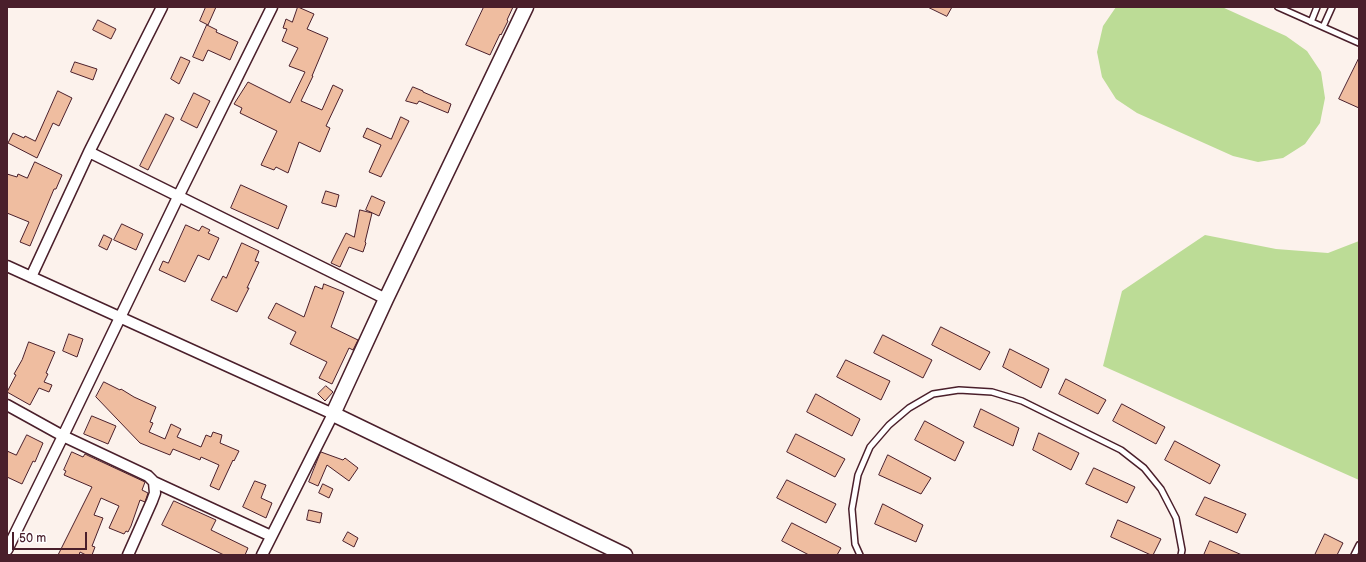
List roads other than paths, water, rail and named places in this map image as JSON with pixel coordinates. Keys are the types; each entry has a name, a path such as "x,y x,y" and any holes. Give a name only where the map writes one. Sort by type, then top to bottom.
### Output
{"street":[{"path":"31,277 90,152 162,7"},
{"path":"7,550 272,7"},
{"path":"262,555 333,414 386,299 526,7"},
{"path":"90,152 386,299"},
{"path":"7,266 333,414 625,555"},
{"path":"7,405 63,436 148,476 154,482 271,536"},
{"path":"128,555 152,502 155,493 154,482"}],"lane":[{"path":"1278,7 1359,43"},
{"path":"1311,22 1317,7"},
{"path":"1323,27 1332,7"},
{"path":"860,555 855,544 852,509 858,474 870,447 889,425 909,408 933,394 959,390 992,392 1022,401 1121,450 1144,468 1161,489 1176,518 1182,550 1181,555"},
{"path":"1354,555 1359,545"}]}
